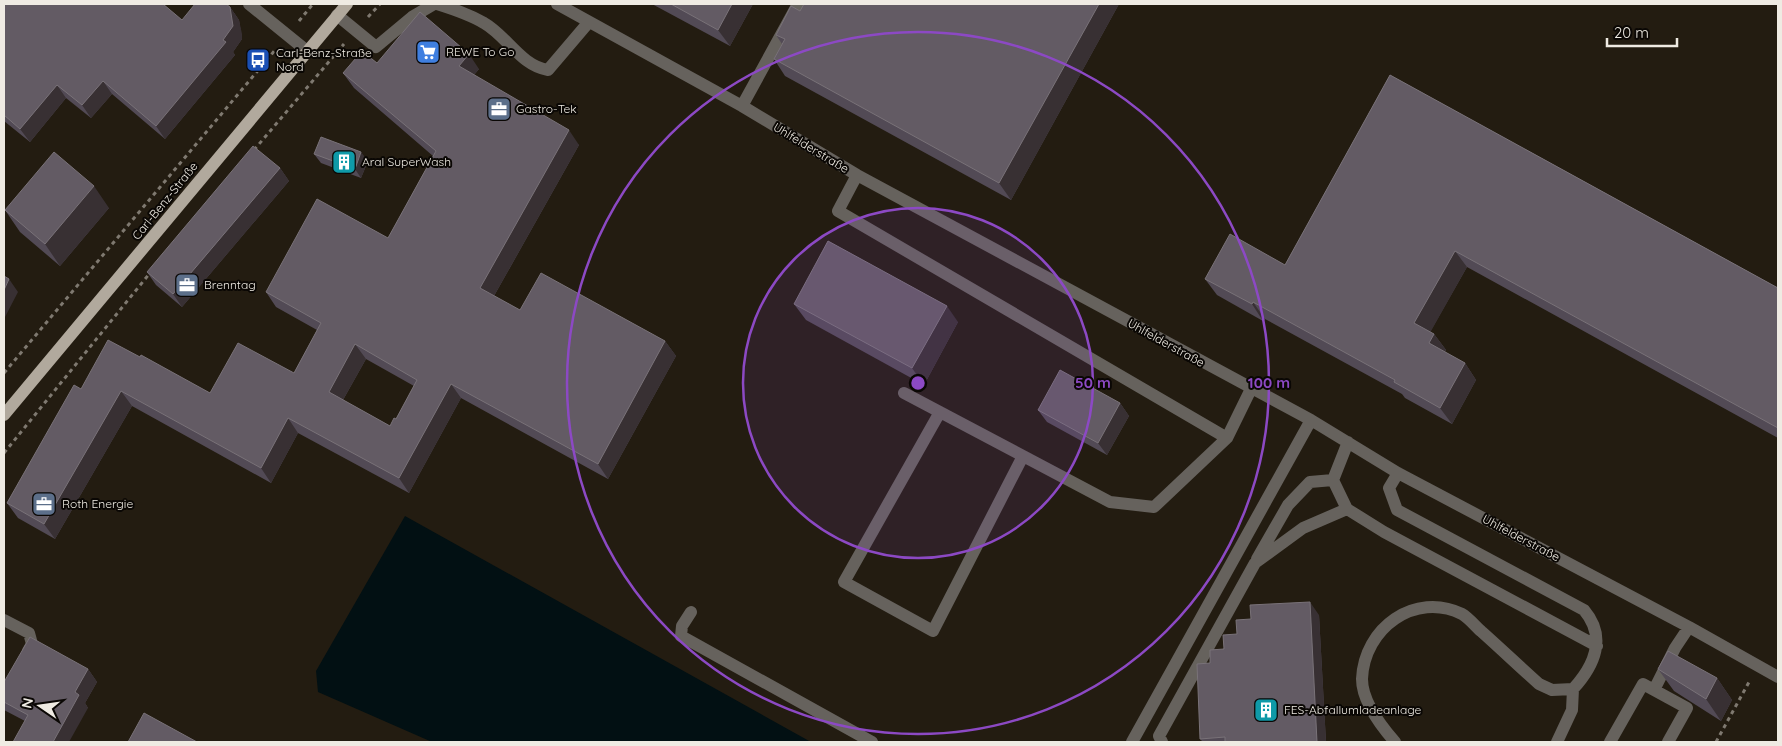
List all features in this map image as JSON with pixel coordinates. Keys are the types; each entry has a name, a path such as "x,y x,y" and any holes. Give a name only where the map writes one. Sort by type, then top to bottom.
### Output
{"main road":[{"name":"Carl-Benz-Straße","path":"4,415 347,4"}],"street":[{"path":"249,4 307,51"},
{"path":"337,15 376,47 412,17 436,4 484,23 504,38 527,62 538,69 548,70 588,22"},
{"name":"Uhlfelderstraße","path":"557,4 742,106 857,175 1311,420 1398,473 1689,627 1778,677"},
{"path":"742,106 798,4"},
{"path":"857,175 838,211 1227,438"},
{"path":"904,393 1110,502 1154,507 1227,438 1251,389"},
{"path":"940,412 844,582 933,631 1023,456"},
{"path":"1132,742 1311,420"},
{"path":"1348,442 1333,480 1347,509 1384,532 1597,646"},
{"path":"1398,473 1388,488 1397,510 1584,610 1594,621 1597,646 1588,670 1573,689 1572,710 1557,742"},
{"path":"1162,742 1159,736 1288,504 1310,482 1333,480"},
{"path":"1255,563 1303,528 1347,509"},
{"path":"1395,742 1372,708 1362,680 1364,666 1377,637 1400,614 1413,610 1440,609 1463,614 1539,684 1552,690 1573,689"},
{"path":"691,612 682,626 681,636 872,742"},
{"path":"4,620 29,633 32,644 22,660"},
{"path":"1654,690 1675,648 1689,627"},
{"path":"1610,742 1643,684 1687,708 1668,742"}],"path":[{"path":"4,373 312,4"},
{"path":"253,151 380,4"},
{"path":"4,453 152,271"},
{"path":"1716,742 1758,666"}],"shaded area":[{"path":"405,516 811,742 432,742 318,692 316,671"}],"building":[{"path":"4,4 163,4 182,20 195,4 226,4 230,7 233,26 223,40 226,42 156,126 103,81 82,105 57,85 20,129 4,115"},
{"path":"671,4 732,4 718,30"},
{"path":"804,4 1099,4 999,183 774,59 785,39 776,35 791,6 800,11"},
{"path":"420,12 469,54 459,66 569,130 480,288 520,310 541,273 665,341 598,464 451,384 399,478 288,418 261,468 121,391 44,524 7,503 74,385 81,389 108,340 140,357 141,355 210,393 238,343 294,373 321,323 266,292 317,199 388,238 436,151 343,73 362,51 377,63","holes":["355,344 417,380 396,419 394,418 390,426 329,392"]},
{"path":"1390,75 1778,288 1778,428 1455,251 1414,323 1434,334 1429,343 1465,363 1440,408 1394,382 1395,380 1253,302 1252,304 1205,279 1230,234 1285,265"},
{"path":"321,137 361,152 355,169 314,154"},
{"path":"253,146 280,168 173,294 147,272"},
{"path":"54,152 94,186 45,244 5,210"},
{"path":"828,241 947,306 912,368 794,304"},
{"path":"4,276 9,279 4,290"},
{"path":"1060,370 1120,403 1098,443 1038,410"},
{"name":"FES-Abfallumladeanlage","path":"1310,602 1317,742 1225,742 1225,737 1200,739 1197,664 1210,663 1210,650 1224,649 1223,635 1237,634 1236,620 1251,619 1250,605"},
{"path":"30,637 88,669 75,692 79,695 53,742 13,742 28,715 4,702 4,682"},
{"path":"1668,651 1717,678 1706,699 1658,669"},
{"path":"144,713 197,742 128,742"}],"place":[{"name":"REWE To Go","path":"428,52"},
{"name":"Carl-Benz-Straße Nord","path":"258,60"},
{"name":"Gastro-Tek","path":"499,109"},
{"name":"Aral SuperWash","path":"344,162"},
{"name":"Brenntag","path":"187,285"},
{"name":"Roth Energie","path":"44,504"},
{"name":"FES-Abfallumladeanlage","path":"1266,710"}]}
